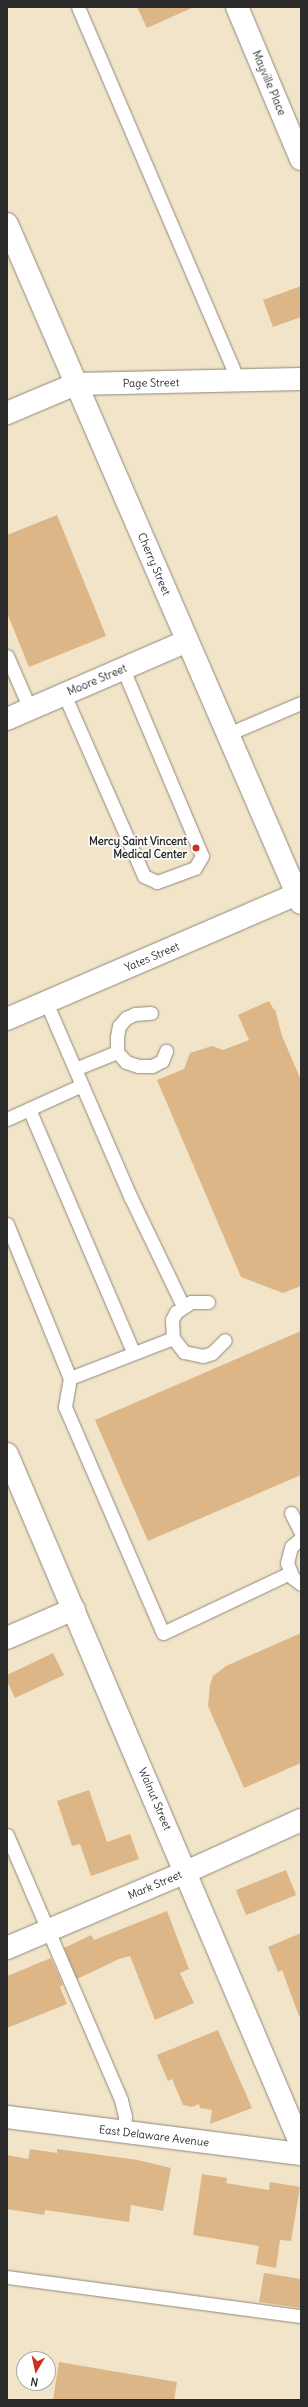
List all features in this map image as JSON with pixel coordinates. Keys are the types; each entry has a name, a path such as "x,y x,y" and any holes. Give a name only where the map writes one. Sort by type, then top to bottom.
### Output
{"street":[{"name":"Mayville Place","path":"236,7 301,159"},
{"name":"Cherry Street","path":"7,224 300,897"},
{"name":"Page Street","path":"7,414 76,384 301,379"},
{"name":"Moore Street","path":"7,719 187,640"},
{"name":"Yates Street","path":"7,1019 300,897"},
{"name":"Walnut Street","path":"7,1454 299,2136"},
{"path":"7,1638 74,1609"},
{"name":"Mark Street","path":"7,1948 186,1872 301,1820"},
{"name":"East Delaware Avenue","path":"7,2117 301,2154"}],"lane":[{"path":"78,7 238,380"},
{"path":"7,656 30,709"},
{"path":"64,694 144,876 157,882 195,868 202,856 123,669"},
{"path":"228,734 301,703"},
{"path":"46,1002 131,1198 183,1306"},
{"path":"151,1013 135,1014 126,1018 119,1026 117,1037 118,1052 126,1062 138,1066 152,1066 162,1061 166,1051"},
{"path":"75,1069 118,1052"},
{"path":"7,1119 82,1085"},
{"path":"29,1109 133,1352"},
{"path":"7,1224 70,1378 65,1407 163,1633 290,1573"},
{"path":"208,1302 195,1301 183,1306 172,1320 173,1338 184,1352 203,1356 212,1354 225,1340"},
{"path":"70,1378 133,1352 173,1338"},
{"path":"291,1513 301,1533"},
{"path":"301,1538 291,1547 287,1555 286,1563 290,1573 301,1584"},
{"path":"7,1835 121,2100 125,2116 124,2132"},
{"path":"7,2277 301,2316"}],"building":[{"path":"137,7 194,7 147,28"},
{"path":"301,286 301,317 273,327 263,300"},
{"path":"57,515 106,636 29,667 7,613 7,535"},
{"path":"269,1001 274,1010 275,1009 282,1036 301,1080 301,1286 283,1293 241,1277 157,1080 184,1069 190,1053 212,1046 223,1050 249,1040 238,1015"},
{"path":"301,1331 301,1475 148,1541 95,1420"},
{"path":"301,1633 301,1763 244,1788 208,1706 210,1685 213,1676 226,1666"},
{"path":"53,1653 64,1675 15,1698 7,1681 7,1675"},
{"path":"89,1790 107,1842 130,1834 139,1859 91,1876 80,1844 72,1846 57,1801"},
{"path":"286,1870 296,1895 246,1915 236,1890"},
{"path":"167,1911 189,1969 180,1973 194,2003 155,2020 130,1956 119,1959 77,1979 64,1948 91,1935 94,1940"},
{"path":"301,1933 301,2016 299,2016 282,1970 278,1972 268,1947"},
{"path":"51,1958 63,1985 60,1987 67,2004 7,2028 7,1976"},
{"path":"218,2030 252,2108 210,2124 212,2110 200,2108 199,2104 192,2107 183,2105 172,2079 168,2081 157,2055"},
{"path":"30,2149 57,2153 57,2149 138,2160 171,2168 163,2211 131,2205 129,2222 45,2210 44,2215 7,2209 7,2155 28,2159"},
{"path":"202,2174 227,2178 226,2183 269,2190 270,2182 300,2187 291,2241 280,2240 276,2268 256,2264 259,2246 193,2235"},
{"path":"264,2273 301,2279 301,2308 259,2302"},
{"path":"59,2362 177,2382 174,2400 53,2400 54,2391 56,2391"}],"place":[{"name":"Mercy Saint Vincent Medical Center","path":"196,848"}]}
